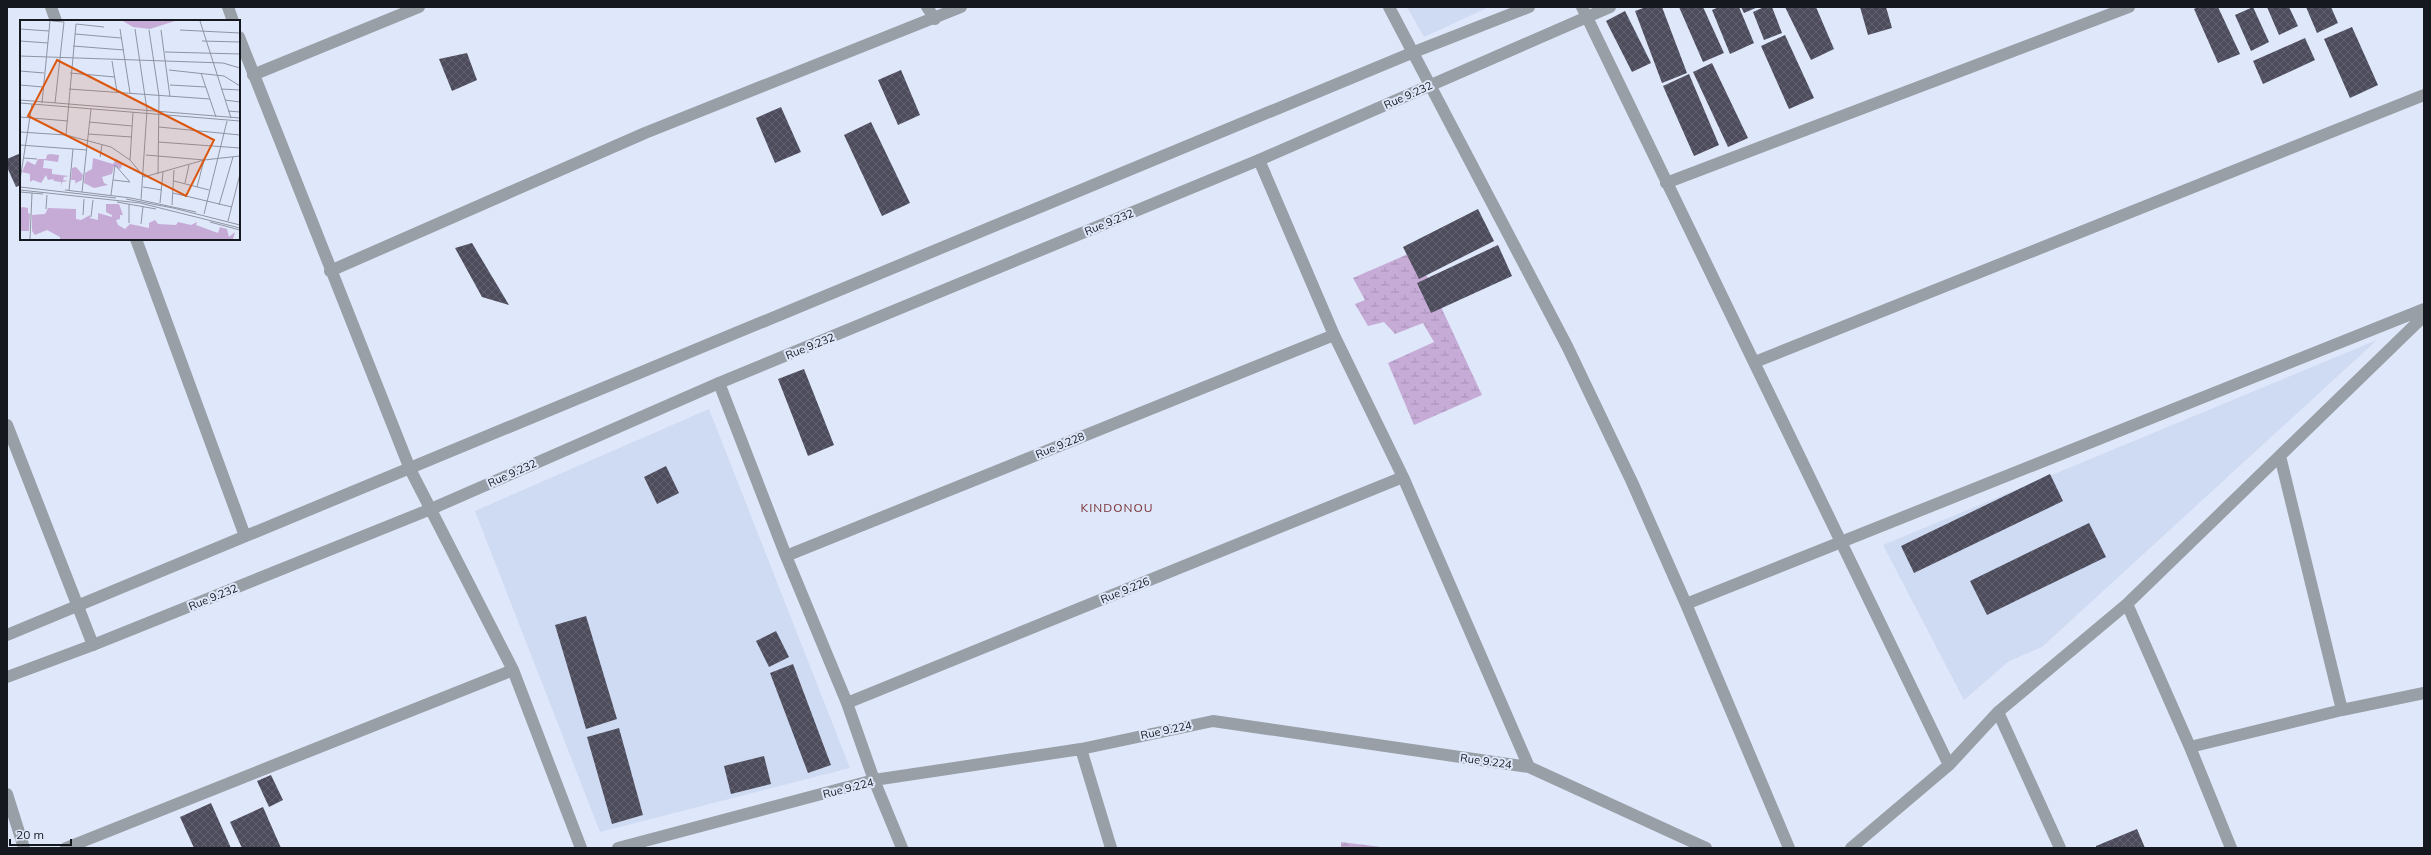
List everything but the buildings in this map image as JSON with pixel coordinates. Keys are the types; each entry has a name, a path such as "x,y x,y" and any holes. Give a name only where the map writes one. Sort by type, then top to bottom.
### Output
{"street":[{"path":"51,7 56,20"},
{"path":"228,7 233,20"},
{"path":"253,75 419,7"},
{"path":"927,7 935,18"},
{"path":"330,271 645,133 961,7"},
{"path":"1389,7 1432,85 1570,353 1632,482 1686,604 1789,848"},
{"path":"7,635 1414,52 1529,7"},
{"name":"Rue 9.232","path":"7,677 93,645 431,509 719,383 1259,160 1432,85 1584,12 1610,7"},
{"path":"1666,183 2129,7"},
{"path":"1584,12 1666,183 1755,362 1949,765"},
{"path":"240,40 330,271 410,469 513,670 581,848"},
{"path":"1755,362 2424,94"},
{"path":"1259,160 1334,335 1403,477 1529,767"},
{"path":"136,240 245,536"},
{"path":"1686,604 2424,309"},
{"path":"1851,848 1949,765 1998,712 2127,604 2424,316"},
{"name":"Rue 9.228","path":"786,556 1334,335"},
{"path":"719,383 786,556 847,703 874,780 902,848"},
{"path":"7,425 93,645"},
{"path":"2280,456 2342,710"},
{"name":"Rue 9.226","path":"847,703 1403,477"},
{"path":"2127,604 2190,747 2231,848"},
{"path":"66,848 513,670"},
{"path":"2190,747 2342,710 2424,693"},
{"path":"1998,712 2060,848"},
{"name":"Rue 9.224","path":"618,848 874,780 1081,748 1213,720 1529,767 1706,848"},
{"path":"1081,748 1111,848"},
{"path":"7,794 24,848"}],"shaded area":[{"path":"1407,7 1489,7 1424,37"},
{"path":"2377,340 2042,647 2009,661 1964,700 1883,545"},
{"path":"709,409 850,768 600,832 475,511"}],"green space":[{"path":"1415,251 1482,395 1414,425 1388,363 1434,342 1423,323 1395,334 1384,322 1368,326 1355,304 1365,300 1353,278"},
{"path":"1341,842 1389,848 1341,848"}],"district":[{"name":"KINDONOU","path":"1117,508"}]}
